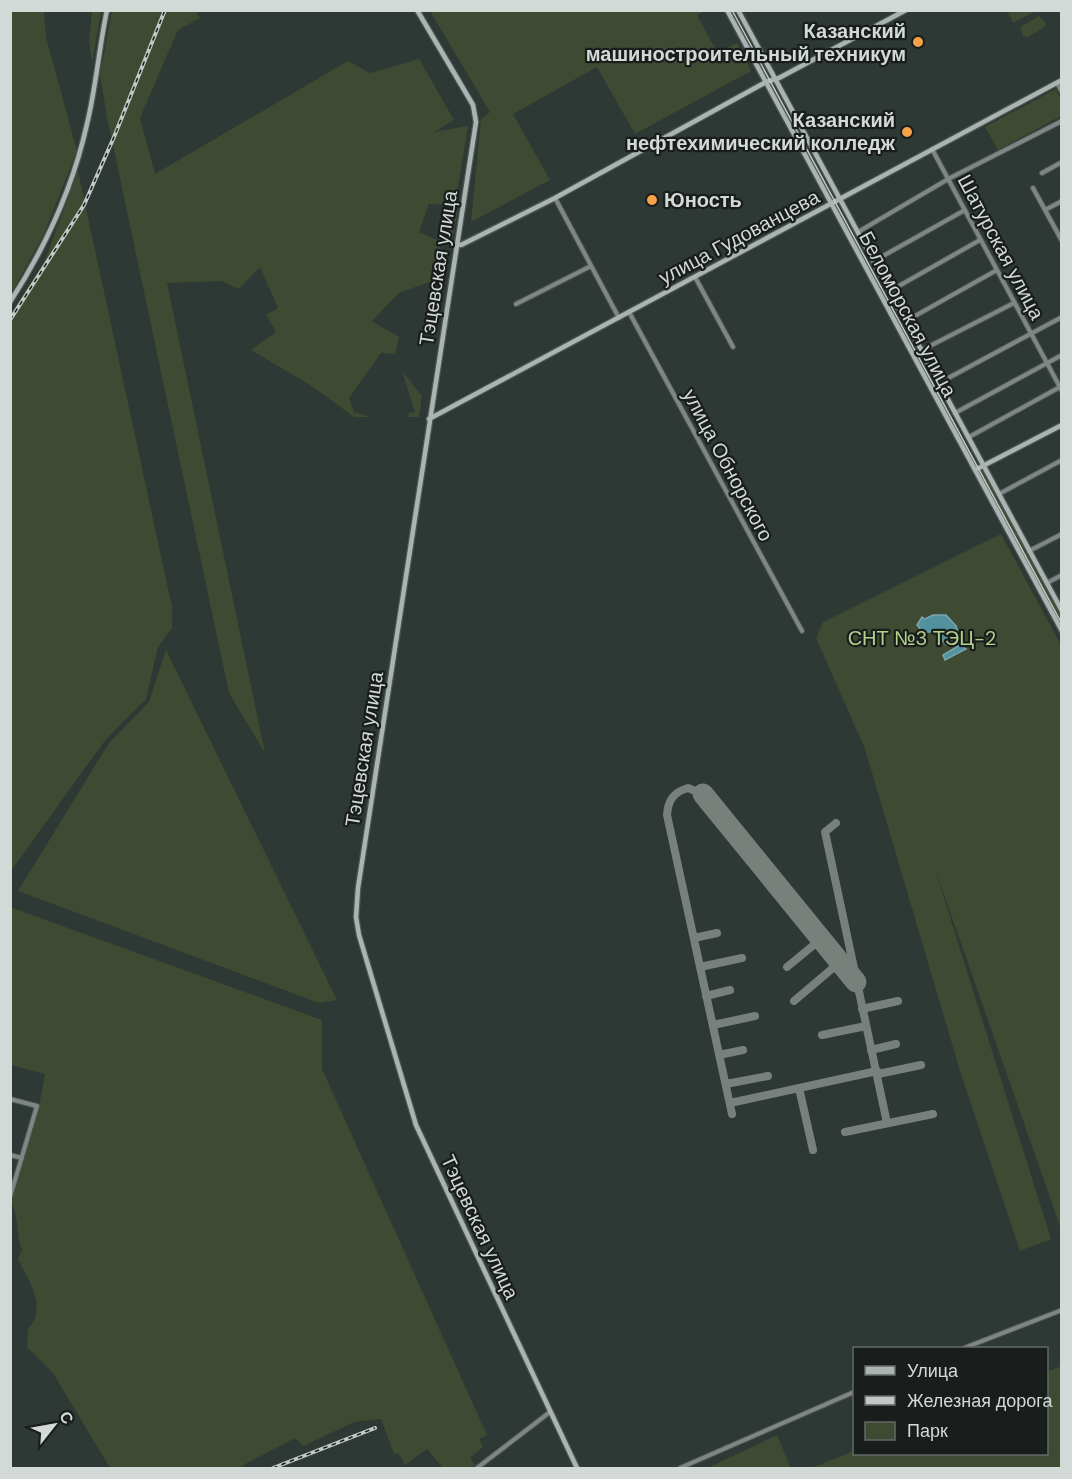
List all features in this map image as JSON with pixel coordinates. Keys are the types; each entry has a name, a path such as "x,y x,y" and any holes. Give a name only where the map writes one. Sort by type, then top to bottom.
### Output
{"main road":[{"path":"10,302 31,271 47,237 76,162 90,109 106,10"},
{"name":"Тэцевская улица","path":"417,10 473,105 476,122 358,888 356,916 366,958 416,1125 577,1468"},
{"name":"Беломорская улица","path":"727,10 1062,631"},
{"name":"Беломорская улица","path":"738,10 1062,611"},
{"path":"457,244 461,245 555,198 766,82 776,80 906,10"},
{"name":"улица Гудованцева","path":"429,419 1059,82"},
{"path":"902,335 911,330"},
{"path":"975,470 1062,424"}],"street":[{"path":"1059,82 1062,92"},
{"path":"858,232 1062,121"},
{"name":"Шатурская улица","path":"932,149 1061,388"},
{"path":"1042,173 1062,162"},
{"path":"1033,188 1061,240"},
{"path":"555,198 619,318"},
{"path":"1045,210 1062,201"},
{"path":"874,261 964,210"},
{"path":"890,291 980,240"},
{"path":"516,304 591,266"},
{"path":"906,321 996,270"},
{"path":"695,277 733,347"},
{"path":"922,350 1014,303"},
{"name":"улица Обнорского","path":"629,312 802,631"},
{"path":"939,383 1062,317"},
{"path":"956,413 1062,355"},
{"path":"969,438 1061,388"},
{"path":"999,494 1062,460"},
{"path":"1029,551 1062,534"},
{"path":"1047,583 1062,575"},
{"path":"10,1100 37,1106 10,1197"},
{"path":"10,1155 22,1158"},
{"path":"967,1347 1062,1311"},
{"path":"680,1468 853,1393"},
{"path":"477,1468 550,1412"}],"green space":[{"path":"11,10 44,11 46,37 77,151 43,236 11,294"},
{"path":"1007,10 1036,11 1013,23"},
{"path":"92,11 101,11 92,63 89,41"},
{"path":"112,11 196,11 200,18 178,30 140,118 155,174 348,61 370,73 419,59 454,120 434,132 468,126 455,205 429,204 419,232 439,241 446,276 399,293 372,321 399,337 395,354 381,353 349,398 354,412 371,417 354,417 310,385 251,350 276,332 266,315 278,308 260,267 239,289 222,281 167,283 265,753 229,693 107,117 100,75"},
{"path":"430,11 704,11 697,15 717,52 737,43 751,71 635,134 597,67 513,114 550,180 471,222 481,119 490,112"},
{"path":"1039,16 1046,23 1045,27 1028,37 1023,36 1020,27"},
{"path":"1056,89 1061,100 1061,116 998,150 985,127"},
{"path":"78,171 172,607 172,628 158,647 146,699 106,739 11,871 11,313 45,260"},
{"path":"456,210 458,211 452,240 449,225"},
{"path":"402,371 422,396 419,417 408,417 409,413 415,412"},
{"path":"983,467 1061,613 1061,627 978,471"},
{"name":"СНТ №3 ТЭЦ-2","path":"1001,534 1061,645 1061,1229 934,866 1051,1239 1020,1251 960,1071 865,749 816,638 823,622"},
{"path":"166,650 337,1000 319,1003 18,891 109,743 149,702"},
{"path":"10,907 322,1020 322,1069 487,1435 479,1439 483,1447 470,1458 475,1465 470,1468 443,1468 427,1449 405,1465 398,1453 394,1454 381,1419 354,1422 304,1446 295,1438 238,1468 110,1468 53,1373 27,1347 28,1329 34,1321 37,1303 18,1259 22,1249 16,1214 11,1203 39,1106 45,1074 11,1065"},
{"path":"1061,1366 1061,1468 811,1468 853,1451 853,1455 1048,1455 1048,1372"},
{"path":"777,1435 791,1468 707,1468"}],"water":[{"path":"933,615 946,615 956,626 959,636 951,644 946,645 935,631 923,633 917,625 922,617 925,619"},
{"path":"960,645 966,649 945,660 943,655"}],"taxiway":[{"path":"703,794 688,788 675,794 670,801 667,815 732,1114"},
{"path":"836,823 825,832 887,1123"},
{"path":"694,938 717,933"},
{"path":"787,967 821,939"},
{"path":"700,967 742,958"},
{"path":"794,1001 840,962"},
{"path":"706,996 730,990"},
{"path":"862,1009 898,1001"},
{"path":"713,1025 755,1016"},
{"path":"822,1035 866,1026"},
{"path":"871,1050 896,1044"},
{"path":"719,1055 743,1050"},
{"path":"878,1074 921,1065"},
{"path":"730,1103 877,1071"},
{"path":"726,1084 768,1076"},
{"path":"799,1088 813,1150"},
{"path":"845,1132 933,1114"}],"runway":[{"path":"703,794 856,982"}],"tram line":[{"path":"732,10 1062,624"}],"railway":[{"path":"10,320 84,205 165,10"},
{"path":"273,1468 375,1428"}],"place":[{"name":"Казанский машиностроительный техникум","path":"918,42"},
{"name":"Казанский нефтехимический колледж","path":"907,132"},
{"name":"Юность","path":"652,200"}]}
